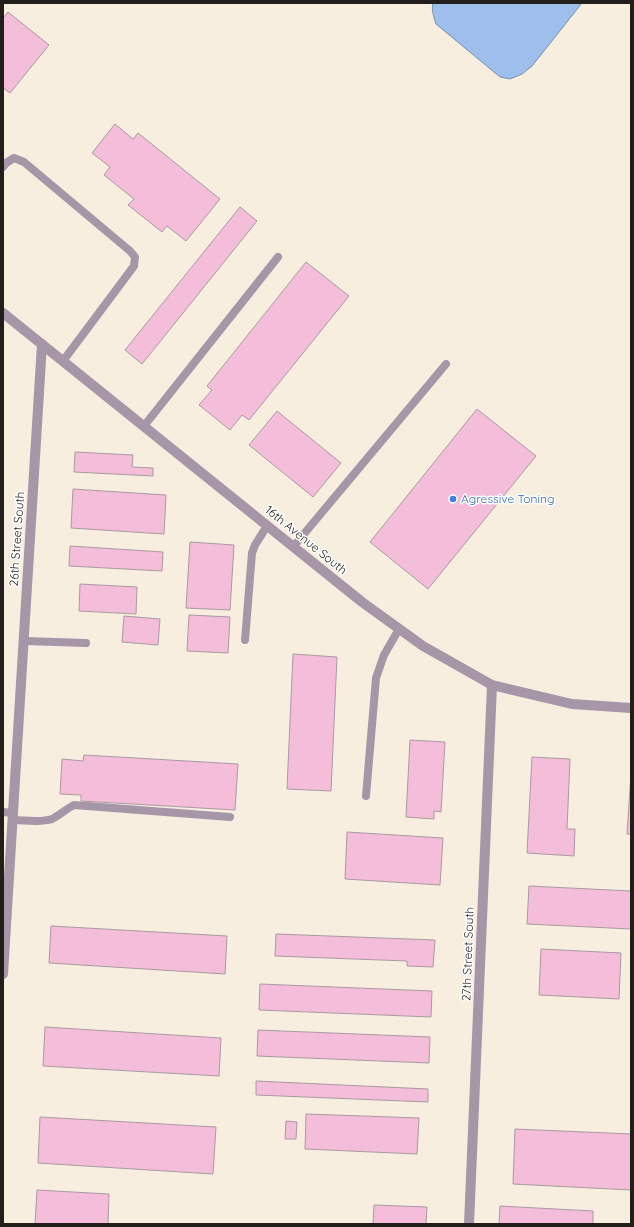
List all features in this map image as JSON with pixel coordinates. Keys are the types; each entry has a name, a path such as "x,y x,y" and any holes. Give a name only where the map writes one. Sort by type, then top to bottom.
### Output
{"street":[{"name":"16th Avenue South","path":"3,313 362,602 423,646 492,685 572,704 631,708"},
{"name":"26th Street South","path":"3,974 10,815 24,641 42,344"},
{"name":"27th Street South","path":"469,1224 492,685"}],"lane":[{"path":"3,167 14,158 24,162 130,251 135,258 134,266 62,360"},
{"path":"144,426 278,257"},
{"path":"293,546 446,364"},
{"path":"245,640 252,553 255,545 267,526"},
{"path":"366,796 376,678 384,655 399,629"},
{"path":"24,641 86,643"},
{"path":"10,815 43,821 52,819 74,806 230,817"}],"water":[{"path":"433,3 582,3 532,66 522,74 510,79 500,77 436,24 432,6"}],"building":[{"path":"8,12 49,45 10,93 3,88 3,18"},
{"path":"115,124 133,139 138,133 220,199 186,241 167,226 162,232 128,205 134,199 104,175 110,167 92,153"},
{"path":"240,207 257,221 142,364 125,350"},
{"path":"306,262 349,296 249,420 242,415 230,430 199,405 212,390 207,386"},
{"name":"Agressive Toning","path":"477,409 536,456 428,589 370,542"},
{"path":"277,411 341,463 313,497 249,445"},
{"path":"75,452 133,455 132,467 153,468 153,476 74,472"},
{"path":"73,489 166,495 164,534 71,528"},
{"path":"190,542 234,545 230,610 186,608"},
{"path":"70,546 163,552 162,571 69,566"},
{"path":"80,584 137,587 136,614 79,611"},
{"path":"189,615 230,617 228,653 187,651"},
{"path":"124,616 160,619 158,645 122,642"},
{"path":"293,654 337,657 331,791 287,789"},
{"path":"410,740 445,742 441,812 434,811 434,819 406,817"},
{"path":"84,755 238,764 235,810 81,801 81,795 60,794 62,759 83,761"},
{"path":"532,757 570,759 567,829 575,829 574,856 527,853"},
{"path":"631,774 631,834 627,834"},
{"path":"347,832 443,838 440,885 345,879"},
{"path":"529,886 631,891 631,929 527,924"},
{"path":"51,926 227,936 225,974 49,963"},
{"path":"276,934 435,940 433,967 407,966 407,961 275,956"},
{"path":"541,949 621,953 619,999 539,995"},
{"path":"260,984 432,991 431,1017 259,1010"},
{"path":"45,1027 221,1038 219,1076 43,1066"},
{"path":"258,1030 430,1037 429,1063 257,1056"},
{"path":"256,1081 428,1089 428,1102 256,1095"},
{"path":"306,1114 419,1118 417,1154 305,1149"},
{"path":"40,1117 216,1127 213,1174 38,1163"},
{"path":"286,1121 297,1122 296,1139 285,1139"},
{"path":"515,1129 631,1134 631,1190 513,1184"},
{"path":"37,1190 109,1194 108,1224 35,1224"},
{"path":"374,1205 427,1207 426,1224 373,1224"},
{"path":"500,1206 593,1211 593,1224 499,1224"}],"place":[{"name":"Agressive Toning","path":"453,499"}]}
